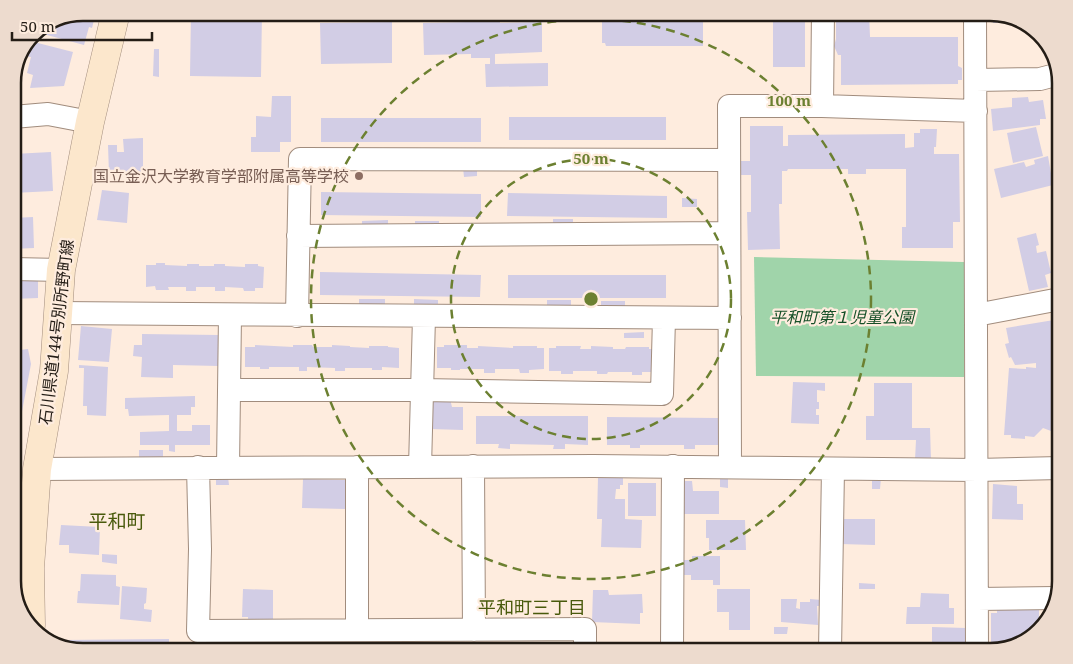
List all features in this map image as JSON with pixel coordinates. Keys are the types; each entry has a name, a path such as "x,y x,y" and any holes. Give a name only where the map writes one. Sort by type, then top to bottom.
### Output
{"main road":[{"name":"石川県道144号別所野町線","path":"28,607 21,568 54,371 61,270 90,122 114,21"}],"street":[{"path":"822,106 823,21"},
{"path":"975,21 977,643"},
{"path":"976,80 1040,79 1052,76"},
{"path":"730,467 728,106 822,106 976,111"},
{"path":"21,116 48,114 90,122"},
{"path":"297,316 300,159 729,160"},
{"path":"298,236 729,233"},
{"path":"21,269 61,270"},
{"path":"976,315 1052,301"},
{"path":"57,313 730,318"},
{"path":"228,467 230,315"},
{"path":"420,466 424,317"},
{"path":"229,390 422,390 662,394 664,318"},
{"path":"37,469 420,466 673,466 977,470 1052,468"},
{"path":"473,466 474,630"},
{"path":"672,643 673,466"},
{"path":"198,467 200,549 198,631 585,629 585,643"},
{"path":"357,467 357,630"},
{"path":"830,643 833,469"},
{"path":"976,599 1050,598"}],"green space":[{"name":"平和町第１児童公園","path":"754,257 964,262 964,377 756,376"}],"building":[{"path":"94,21 92,28 89,27 84,45 45,35 71,22"},
{"path":"191,21 262,21 261,77 190,76"},
{"path":"602,21 703,21 703,46 606,46 605,43 602,43"},
{"path":"773,21 805,21 805,67 773,67"},
{"path":"836,21 869,21 870,37 958,37 958,66 962,68 962,80 958,80 958,84 841,85 841,55 838,55 834,46"},
{"path":"392,22 392,63 321,64 320,23"},
{"path":"542,22 542,52 495,54 495,64 548,63 548,86 486,87 485,64 490,64 490,58 471,58 471,54 424,55 423,23"},
{"path":"37,43 73,52 64,86 30,88 33,75 27,73 31,57 28,57"},
{"path":"154,49 159,49 159,77 153,76"},
{"path":"272,96 291,96 291,142 280,142 280,152 251,152 251,137 256,137 256,116 271,117"},
{"path":"1028,97 1029,102 1043,100 1046,119 1040,119 1040,125 993,131 991,109 1012,107 1012,98"},
{"path":"509,117 666,117 666,140 509,140"},
{"path":"321,118 481,118 481,142 321,142"},
{"path":"750,126 783,126 783,146 788,146 788,135 905,134 905,148 914,147 914,133 920,133 920,129 937,129 934,154 959,154 960,222 953,222 953,248 902,248 902,227 906,227 906,169 866,169 866,174 848,174 848,169 788,169 787,171 782,171 782,204 779,204 780,249 748,250 747,212 751,212 751,175 740,175 740,161 750,161"},
{"path":"1036,127 1043,156 1013,163 1007,133"},
{"path":"143,138 143,174 109,174 108,145 117,145 117,152 124,152 123,139"},
{"path":"51,152 53,191 21,193 21,154"},
{"path":"1048,156 1052,185 1001,198 994,169 1024,162 1026,167 1035,164 1034,160"},
{"path":"463,168 477,168 477,176 464,177"},
{"path":"102,190 129,193 127,223 97,220"},
{"path":"321,192 481,194 481,217 321,215"},
{"path":"508,193 667,196 667,218 507,216"},
{"path":"682,198 697,199 697,207 682,207"},
{"path":"33,217 34,248 21,249 21,218"},
{"path":"553,219 573,219 573,225 553,225"},
{"path":"388,220 388,226 362,226 362,221"},
{"path":"415,221 439,221 439,226 415,226"},
{"path":"1036,233 1039,245 1036,246 1037,253 1046,251 1051,273 1045,275 1048,287 1029,291 1017,238"},
{"path":"156,263 187,266 187,264 214,266 214,264 225,264 225,266 245,267 245,264 258,264 258,266 264,267 263,288 255,288 255,291 225,287 225,291 215,291 215,287 196,287 196,291 186,291 186,287 168,287 169,290 156,290 155,286 146,287 146,265 156,265"},
{"path":"320,272 481,275 480,297 320,295"},
{"path":"508,275 666,275 666,298 508,298"},
{"path":"21,277 38,277 38,298 21,299"},
{"path":"359,299 385,299 385,304 359,304"},
{"path":"414,299 438,300 438,305 414,304"},
{"path":"547,300 571,300 571,305 547,305"},
{"path":"601,301 625,301 625,306 601,306"},
{"path":"1052,320 1052,431 1043,428 1034,437 1025,436 1025,439 1011,438 1011,435 1004,435 1009,368 1036,368 1036,363 1015,365 1011,357 1009,358 1005,344 1009,343 1006,328"},
{"path":"81,326 112,329 109,362 78,360"},
{"path":"644,332 644,338 624,338 624,333"},
{"path":"142,334 219,335 219,366 173,365 173,378 141,377 142,357 133,356 134,345 142,345"},
{"path":"255,345 332,347 332,345 369,348 369,346 388,346 399,348 399,368 382,367 382,370 372,370 372,368 345,368 345,371 335,371 335,368 307,367 307,371 299,371 299,367 269,367 269,369 260,369 260,367 245,367 245,347 255,347"},
{"path":"444,345 467,345 467,348 478,348 478,346 513,348 513,346 537,346 537,348 544,348 544,369 520,373 519,369 495,369 495,373 484,373 484,369 451,370 451,368 437,368 437,347 444,347"},
{"path":"556,346 581,346 580,349 591,349 591,346 613,347 613,349 649,347 649,349 657,349 656,372 642,372 642,375 632,375 632,372 597,374 597,371 573,371 573,374 561,374 561,371 549,371 549,348 556,348"},
{"path":"28,349 31,364 21,417 21,350"},
{"path":"79,365 108,367 106,416 87,415 87,406 83,406 84,368 79,368"},
{"path":"793,382 825,383 825,391 817,390 819,409 816,409 816,415 819,415 819,424 791,423"},
{"path":"874,383 912,383 912,428 930,428 931,460 915,460 916,440 866,440 866,416 874,416"},
{"path":"195,396 195,407 191,407 191,415 177,415 177,431 192,431 192,425 210,425 210,445 175,445 175,452 169,451 169,445 140,445 140,432 169,431 169,415 129,416 128,409 125,409 125,398"},
{"path":"433,399 450,399 452,407 463,407 463,430 430,429"},
{"path":"476,416 588,416 588,445 565,444 565,449 553,449 554,445 510,444 510,449 498,448 499,444 476,444"},
{"path":"607,417 718,418 718,445 695,445 695,449 684,449 684,445 640,445 640,448 630,448 630,445 607,445"},
{"path":"139,450 163,450 163,457 139,457"},
{"path":"623,476 623,485 620,485 620,489 616,489 615,499 625,499 625,519 642,520 641,548 601,547 602,519 597,519 598,477"},
{"path":"216,477 228,477 229,485 216,485"},
{"path":"720,477 728,477 728,488 720,487"},
{"path":"872,478 881,478 880,489 872,489"},
{"path":"303,479 346,480 346,509 302,508"},
{"path":"681,481 692,481 693,491 719,491 719,514 682,514"},
{"path":"628,483 656,483 656,516 628,516"},
{"path":"993,484 1017,486 1017,504 1023,504 1023,520 992,519"},
{"path":"840,519 875,519 875,545 840,544"},
{"path":"706,520 745,520 746,550 709,550 709,538 706,538"},
{"path":"61,525 100,527 99,555 69,553 69,545 59,545"},
{"path":"102,554 117,555 117,564 102,562"},
{"path":"692,556 720,556 720,585 713,585 713,580 691,580 691,575 682,575 682,560 692,560"},
{"path":"81,574 116,575 116,586 120,587 119,605 77,603"},
{"path":"859,583 875,584 875,589 859,589"},
{"path":"122,586 147,588 144,609 152,610 151,622 120,619"},
{"path":"243,589 273,590 273,621 248,620 248,617 242,617"},
{"path":"717,589 750,589 750,630 729,630 729,612 717,612"},
{"path":"593,590 608,590 609,595 642,594 643,613 640,613 640,624 592,622"},
{"path":"921,593 949,594 949,608 954,608 954,624 906,624 907,607 920,607"},
{"path":"781,599 797,599 796,608 800,609 800,602 810,602 810,599 822,600 822,606 817,606 818,625 781,622"},
{"path":"1039,608 1039,618 1034,625 1021,634 1006,641 991,643 991,613 997,613 997,610"},
{"path":"774,627 788,627 787,634 774,634"},
{"path":"932,627 966,628 966,643 932,642"},
{"path":"169,639 169,643 83,643 65,640"}],"place":[{"name":"国立金沢大学教育学部附属高等学校","path":"359,176"}],"district":[{"name":"平和町","path":"117,521"},
{"name":"平和町三丁目","path":"532,607"}]}
